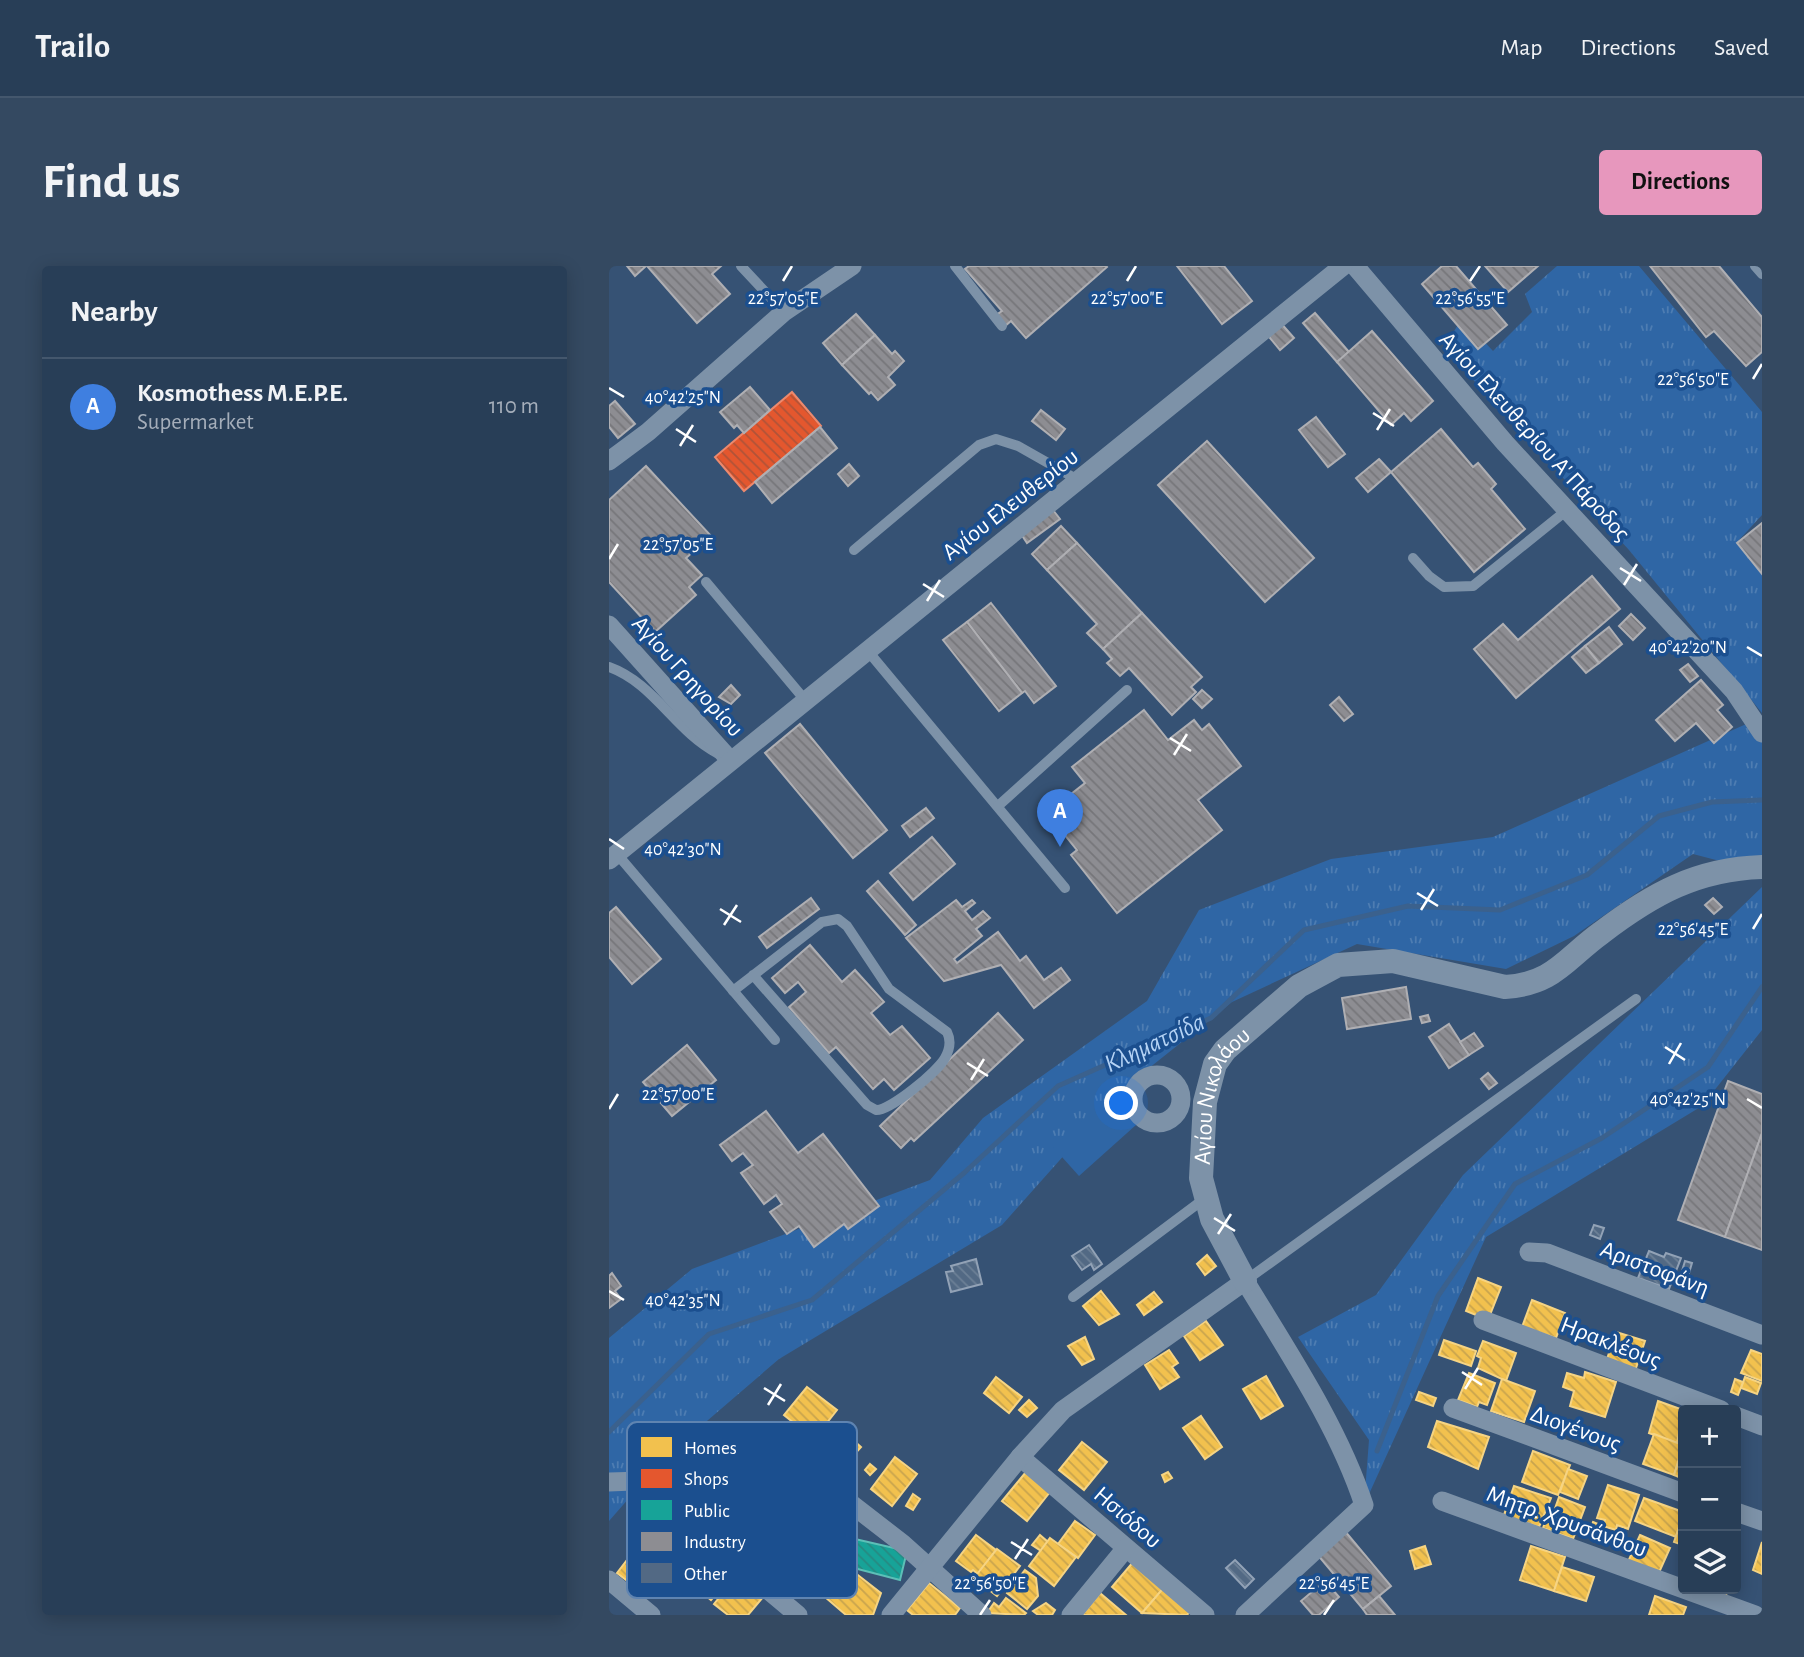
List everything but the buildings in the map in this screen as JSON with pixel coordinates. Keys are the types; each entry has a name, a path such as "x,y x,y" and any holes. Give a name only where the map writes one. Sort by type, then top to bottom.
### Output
{"street":[{"path":"609,461 648,432 784,312 852,266"},
{"name":"Αγίου Ελευθερίου","path":"613,857 1343,266"},
{"name":"Αγίου Ελευθερίου Α' Πάροδος","path":"1355,266 1505,443 1734,691 1762,733"},
{"name":"Αγίου Γρηγορίου","path":"609,625 730,760"},
{"name":"Αγίου Νικολάου","path":"1245,1281 1205,1199 1201,1178 1205,1102 1215,1064 1225,1050 1299,986 1338,965 1393,961 1505,987 1524,986 1556,972 1598,934 1673,886 1711,872 1762,867"},
{"path":"1180,1103 1205,1102"},
{"name":"Αριστοφάνη","path":"1529,1252 1547,1253 1762,1335"},
{"path":"891,1615 1020,1457 1074,1401 1245,1281 1287,1350 1353,1472 1364,1505 1245,1615"},
{"name":"Ηρακλέους","path":"1483,1320 1708,1405"},
{"name":"Διογένους","path":"1453,1408 1678,1491"},
{"path":"1741,1418 1762,1426"},
{"name":"Ησιόδου","path":"1020,1457 1205,1615"},
{"path":"609,1482 627,1482"},
{"name":"Μητρ. Χρυσάνθου","path":"1442,1501 1755,1615"},
{"path":"857,1510 932,1568 982,1615"},
{"path":"1741,1514 1762,1521"},
{"path":"1071,1615 1126,1548"},
{"path":"609,1580 627,1595"},
{"path":"631,1598 651,1615"},
{"path":"778,1598 798,1615"}],"lane":[{"path":"741,266 784,312"},
{"path":"955,266 1002,326"},
{"path":"1755,266 1762,274"},
{"path":"854,550 979,445 996,439 1018,446 1079,480"},
{"path":"1413,558 1429,576 1444,587 1473,586 1567,510"},
{"path":"706,582 805,700"},
{"path":"867,649 1065,888"},
{"path":"609,667 628,676 647,690 696,741 730,760"},
{"path":"998,806 1127,690"},
{"path":"613,857 775,1040"},
{"path":"733,991 753,975 822,922 838,919 847,926 891,991 947,1032 950,1042 947,1054 892,1107 876,1110 867,1105 753,975"},
{"path":"1245,1281 1636,999"},
{"path":"1073,1297 1205,1199"}],"green space":[{"path":"1557,266 1639,266 1762,412 1762,515 1739,540 1762,567 1762,713 1629,550 1444,348 1462,318 1493,351 1532,312 1525,294"},
{"path":"1762,717 1762,872 1693,854 1574,936 1506,969 1357,944 1232,1002 1124,1088 1002,1225 779,1359 706,1422 627,1422 627,1500 609,1521 609,1338 692,1269 930,1180 983,1118 1147,1001 1199,910 1331,859 1493,837"},
{"path":"1762,887 1762,1030 1702,1106 1486,1237 1364,1505 1369,1440 1298,1337 1376,1295 1463,1175"},
{"path":"1110,1096 1136,1125 1079,1176 1053,1147"}],"waterway":[{"name":"Κληματσίδα","path":"609,1432 709,1334 812,1300 964,1173 1058,1086 1211,1018 1304,930 1408,906 1500,910 1587,875 1659,816 1712,802 1762,800"},
{"name":"Κληματσίδα","path":"1377,1451 1438,1296 1515,1184 1602,1138 1708,1067 1762,987"}],"place":[{"name":"Kosmothess M.E.P.E.","path":"1060,847"}]}
